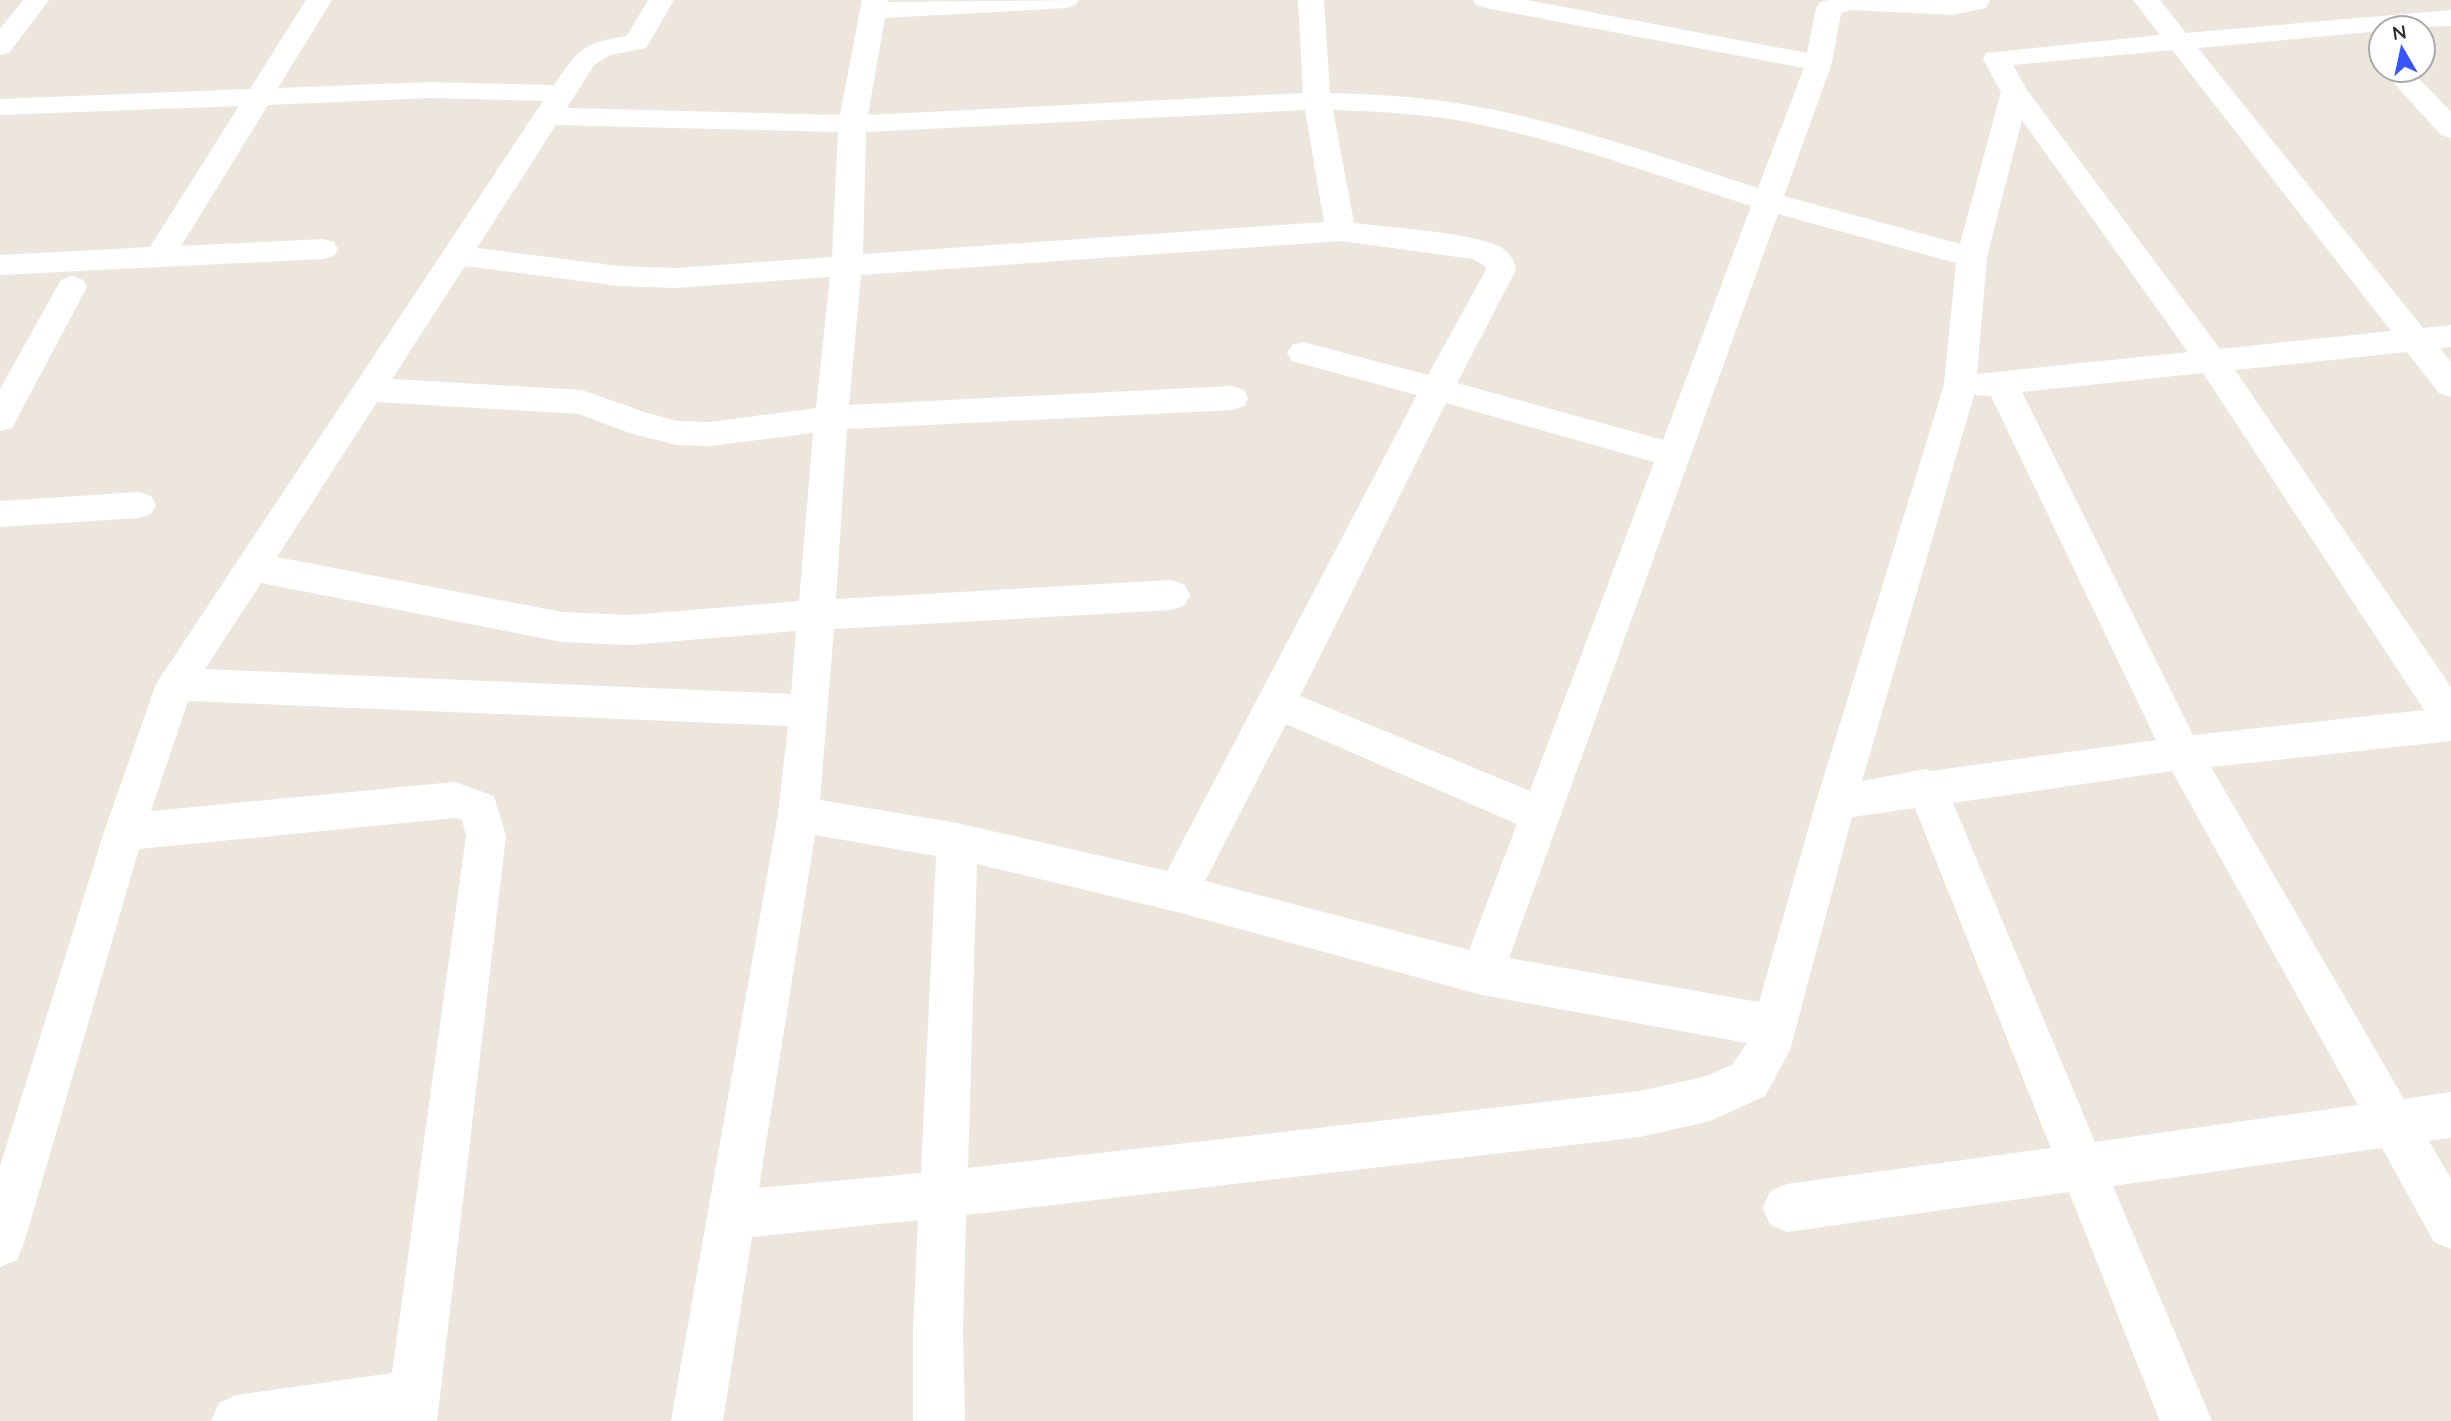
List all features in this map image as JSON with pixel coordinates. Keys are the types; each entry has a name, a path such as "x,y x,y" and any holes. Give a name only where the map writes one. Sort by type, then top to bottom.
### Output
{"street":[{"path":"0,47 36,0"},
{"path":"159,257 320,0"},
{"path":"0,1243 124,832 176,684 584,60 592,52 602,48 637,42 661,0"},
{"path":"696,1421 798,814 809,711 831,418 847,264 852,124 874,6 1066,0"},
{"path":"1311,0 1317,101 1341,231"},
{"path":"1486,0 1819,63"},
{"path":"1482,974 1672,454 1819,63 1829,8 1850,2 1952,7 1966,6 1977,3 1978,0"},
{"path":"2146,0 2183,43 2451,385"},
{"path":"2332,0 2362,35"},
{"path":"1836,802 2182,753 2451,721 2212,361 2015,92 1996,59 2183,43 2362,35 2451,19"},
{"path":"2409,84 2451,129"},
{"path":"0,107 430,89 555,105 852,124 1317,101 1385,103 1445,110 1570,138 1767,201 1972,257"},
{"path":"731,1215 943,1194 1640,1114 1710,1098 1749,1080 1768,1050 1836,802 1960,385 1972,257 2015,92"},
{"path":"455,255 643,278 676,278 1341,231 1474,249 1488,253 1499,261 1501,270 1177,893"},
{"path":"0,265 323,249"},
{"path":"0,419 72,287"},
{"path":"1960,385 2002,384 2451,336"},
{"path":"1303,353 1672,454"},
{"path":"2002,384 2182,753 2451,1225"},
{"path":"369,390 582,402 641,424 677,433 709,434 831,418 1232,398"},
{"path":"0,514 139,505"},
{"path":"253,567 562,626 629,631 816,615 1172,595"},
{"path":"176,684 809,711"},
{"path":"1277,703 1539,814"},
{"path":"1926,788 2186,1421"},
{"path":"124,832 455,800 480,808 486,836 412,1408 237,1421"},
{"path":"798,814 957,841 1177,893 1482,974 1774,1026"},
{"path":"939,1421 938,1330 957,841"},
{"path":"1787,1208 2451,1115"}]}
